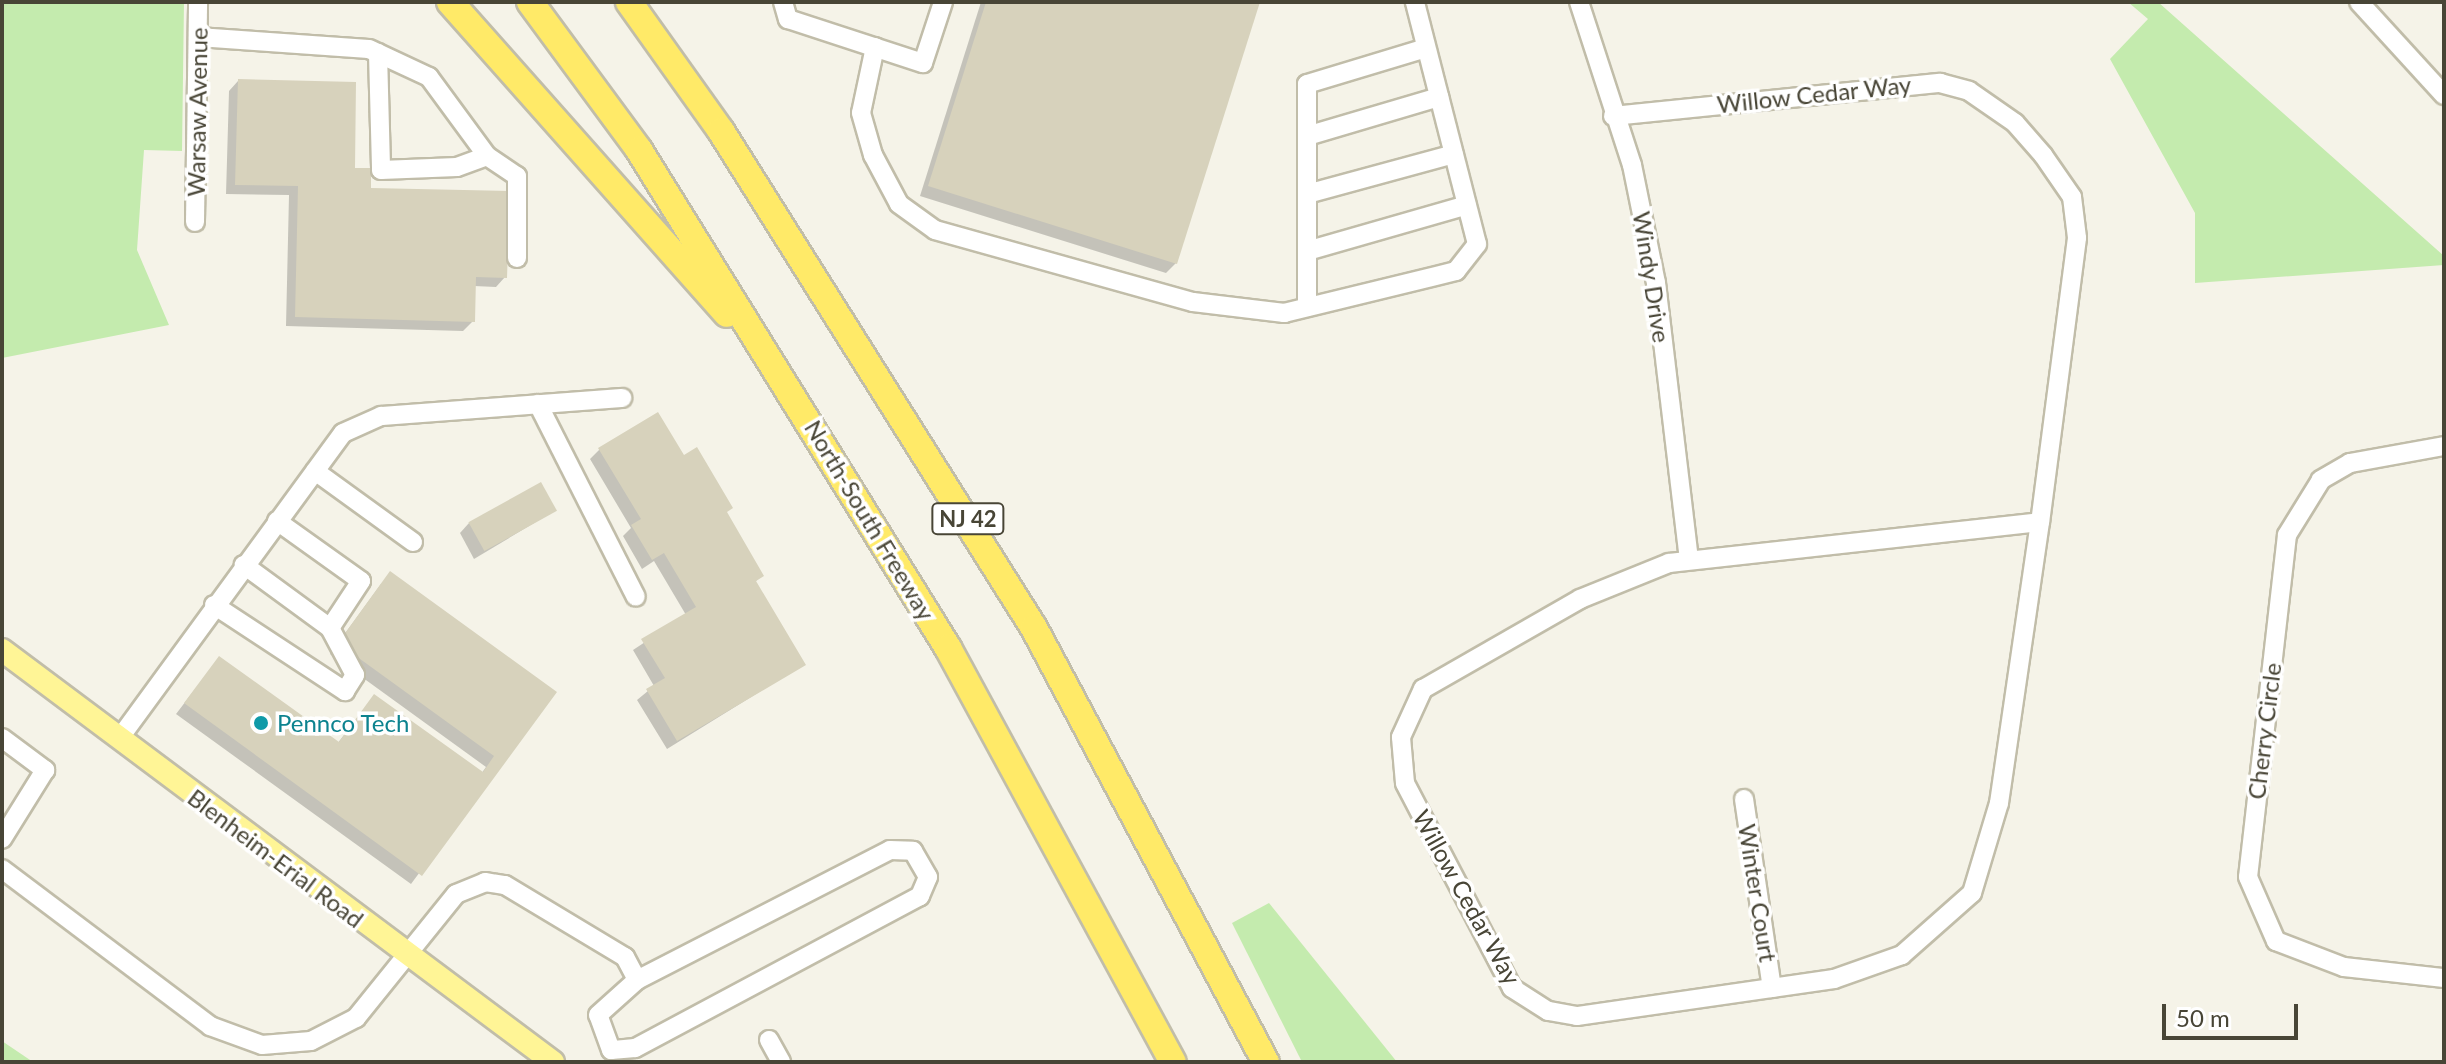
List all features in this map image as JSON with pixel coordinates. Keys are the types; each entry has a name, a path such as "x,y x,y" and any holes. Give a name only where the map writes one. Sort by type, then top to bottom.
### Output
{"highway":[{"path":"450,2 785,380"},
{"name":"North-South Freeway","path":"530,2 639,150 785,380 948,648 1173,1062"},
{"name":"NJ 42","path":"629,2 721,131 1034,628 1266,1062"}],"main road":[{"name":"Blenheim-Erial Road","path":"2,650 553,1062"}],"street":[{"name":"Warsaw Avenue","path":"195,222 198,2"},
{"path":"783,2 788,19 923,63 940,3"},
{"path":"875,47 861,113 873,155 899,204 935,230 1193,302 1267,314 1456,271 1477,244 1415,2"},
{"name":"Windy Drive","path":"1579,2 1613,116 1632,165 1656,283 1689,560"},
{"path":"2359,2 2444,95"},
{"path":"198,37 378,53 429,77 487,156 517,176 517,258"},
{"path":"1307,307 1307,84 1426,48"},
{"path":"378,53 381,170 457,167 487,156"},
{"name":"Willow Cedar Way","path":"1613,116 1940,83 1969,91 2015,123 2072,197 2077,238 2040,522 1997,816 1972,893 1902,955 1834,979 1577,1016 1548,1011 1512,988 1405,783 1401,737 1423,689 1580,599 1689,560 2040,522"},
{"path":"1307,136 1439,97"},
{"path":"1307,194 1454,154"},
{"path":"1307,251 1467,205"},
{"path":"119,739 214,605 343,433 381,416 622,398"},
{"path":"538,404 636,597"},
{"name":"Cherry Circle","path":"2444,446 2350,463 2321,480 2287,535 2248,877 2259,915 2283,944 2344,967 2444,978"},
{"path":"315,471 413,542"},
{"path":"277,521 361,581 330,628"},
{"path":"214,605 345,691 355,675 330,628 244,565"},
{"path":"2,738 45,770 2,839"},
{"name":"Winter Court","path":"1744,799 1772,988"},
{"path":"890,850 913,851 928,877 920,896 635,1048 611,1050 598,1015 637,980 890,850"},
{"path":"2,869 210,1026 262,1045 311,1041 356,1018 404,953 456,894 485,882 505,885 625,957 637,980"},
{"path":"769,1040 781,1062"}],"green space":[{"path":"2,2 184,2 182,151 144,150 137,250 169,325 2,358"},
{"path":"2128,2 2158,2 2444,256 2444,265 2195,283 2195,213 2110,59 2148,19"},
{"path":"1269,903 1397,1062 1302,1062 1232,923"},
{"path":"2,1041 33,1062 2,1062"}],"building":[{"path":"986,2 1260,2 1177,264 928,186"},
{"path":"238,79 356,82 355,168 371,168 371,188 510,191 507,278 476,277 475,322 295,317 298,186 235,185"},
{"path":"658,412 684,455 697,447 733,508 727,512 764,576 756,581 806,665 677,741 646,689 665,678 641,639 696,607 664,553 652,560 631,525 641,519 598,448"},
{"path":"541,482 557,511 484,551 468,522"},
{"name":"Pennco Tech","path":"390,571 557,692 422,876 184,703 219,656 339,742 374,694 483,772 494,756 338,643"}],"place":[{"name":"Pennco Tech","path":"261,723"}]}
